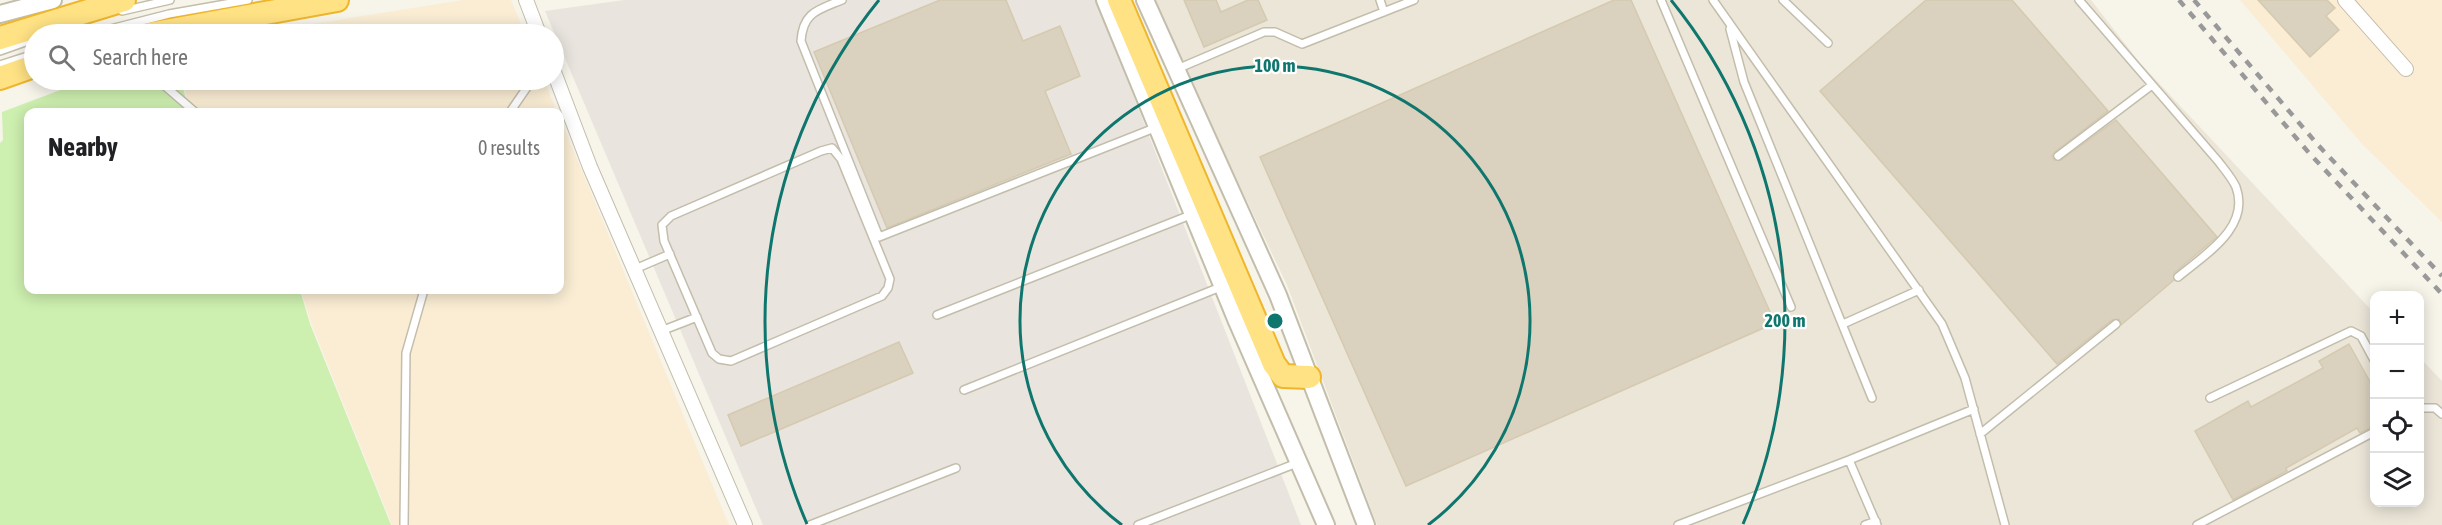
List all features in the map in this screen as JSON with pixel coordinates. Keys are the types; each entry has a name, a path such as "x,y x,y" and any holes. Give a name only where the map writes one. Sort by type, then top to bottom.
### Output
{"highway":[{"path":"204,24 337,0"},
{"path":"1119,0 1274,364 1283,376 1309,377"},
{"path":"53,24 117,7"},
{"path":"0,38 24,32"},
{"path":"0,73 24,68"}],"street":[{"path":"0,14 53,0"},
{"path":"526,0 535,24"},
{"path":"1106,0 1223,286 1326,525"},
{"path":"1145,0 1278,295 1366,525"},
{"path":"2345,0 2406,69"},
{"path":"561,90 591,167 745,525"}],"lane":[{"path":"117,7 170,0"},
{"path":"130,24 248,0"},
{"path":"842,0 812,12 802,28 801,41 879,237 1157,127"},
{"path":"1380,0 1384,12"},
{"path":"1175,70 1253,35 1275,32 1292,42 1302,44 1414,0"},
{"path":"1661,0 1791,307"},
{"path":"1713,0 1942,324 1956,354 1974,409 2005,525"},
{"path":"1783,0 1828,43"},
{"path":"2079,0 2218,161 2235,184 2240,199 2237,219 2230,231 2178,277"},
{"path":"1729,24 1744,82 1872,398"},
{"path":"0,51 24,43"},
{"path":"0,73 24,60"},
{"path":"2058,156 2152,85"},
{"path":"170,90 190,108"},
{"path":"513,108 525,90"},
{"path":"832,148 841,159 890,279 888,288 882,296 730,361 719,359 712,353 696,317 664,241 662,225 671,216 820,151 832,148"},
{"path":"937,315 1193,214"},
{"path":"635,269 670,254"},
{"path":"964,390 1223,286"},
{"path":"1843,324 1919,290"},
{"path":"404,525 406,353 423,294"},
{"path":"661,331 696,317"},
{"path":"1980,434 2116,324"},
{"path":"2210,398 2352,331 2361,336 2370,353"},
{"path":"2424,408 2435,408 2442,414"},
{"path":"1678,525 1849,460 1974,409"},
{"path":"2197,525 2370,434"},
{"path":"1849,460 1876,523 1865,525"},
{"path":"1138,525 1298,462"},
{"path":"810,525 956,468"}],"shaded area":[{"path":"463,0 511,0 521,24 313,24"},
{"path":"624,0 1096,0 1301,525 763,525 564,56 564,24 551,24 545,11"},
{"path":"1151,0 2091,0 2140,63 2370,309 2370,507 2424,507 2424,362 2442,381 2442,525 1377,525 1287,285"},
{"path":"2240,0 2442,0 2442,222 2362,144"},
{"path":"185,90 548,90 555,108 189,108"},
{"path":"564,128 729,525 392,525 311,323 302,294 564,294"}],"green space":[{"path":"60,90 184,90 188,108 24,108 24,294 301,294 310,324 391,525 0,525 0,143 3,140 2,112"}],"building":[{"path":"940,0 1006,0 1023,41 1060,26 1080,76 1045,91 1071,154 887,228 814,52"},
{"path":"1184,0 1216,0 1221,12 1248,0 1258,0 1267,20 1204,47"},
{"path":"1614,0 1631,0 1775,323 1406,486 1260,157"},
{"path":"1926,0 2012,0 2108,111 2055,152 2052,156 2054,160 2061,160 2116,120 2217,237 2174,273 2174,280 2121,325 2119,319 2112,320 2057,364 1820,91"},
{"path":"2258,0 2327,0 2335,8 2326,16 2339,30 2310,57"},
{"path":"899,342 913,373 741,446 728,415"},
{"path":"2349,344 2370,382 2370,428 2360,433 2357,428 2286,468 2287,471 2233,500 2195,431 2248,401 2251,407 2323,368 2319,361"}],"railway":[{"path":"2179,0 2309,153 2442,294"},
{"path":"2194,0 2318,145 2442,276"}]}
